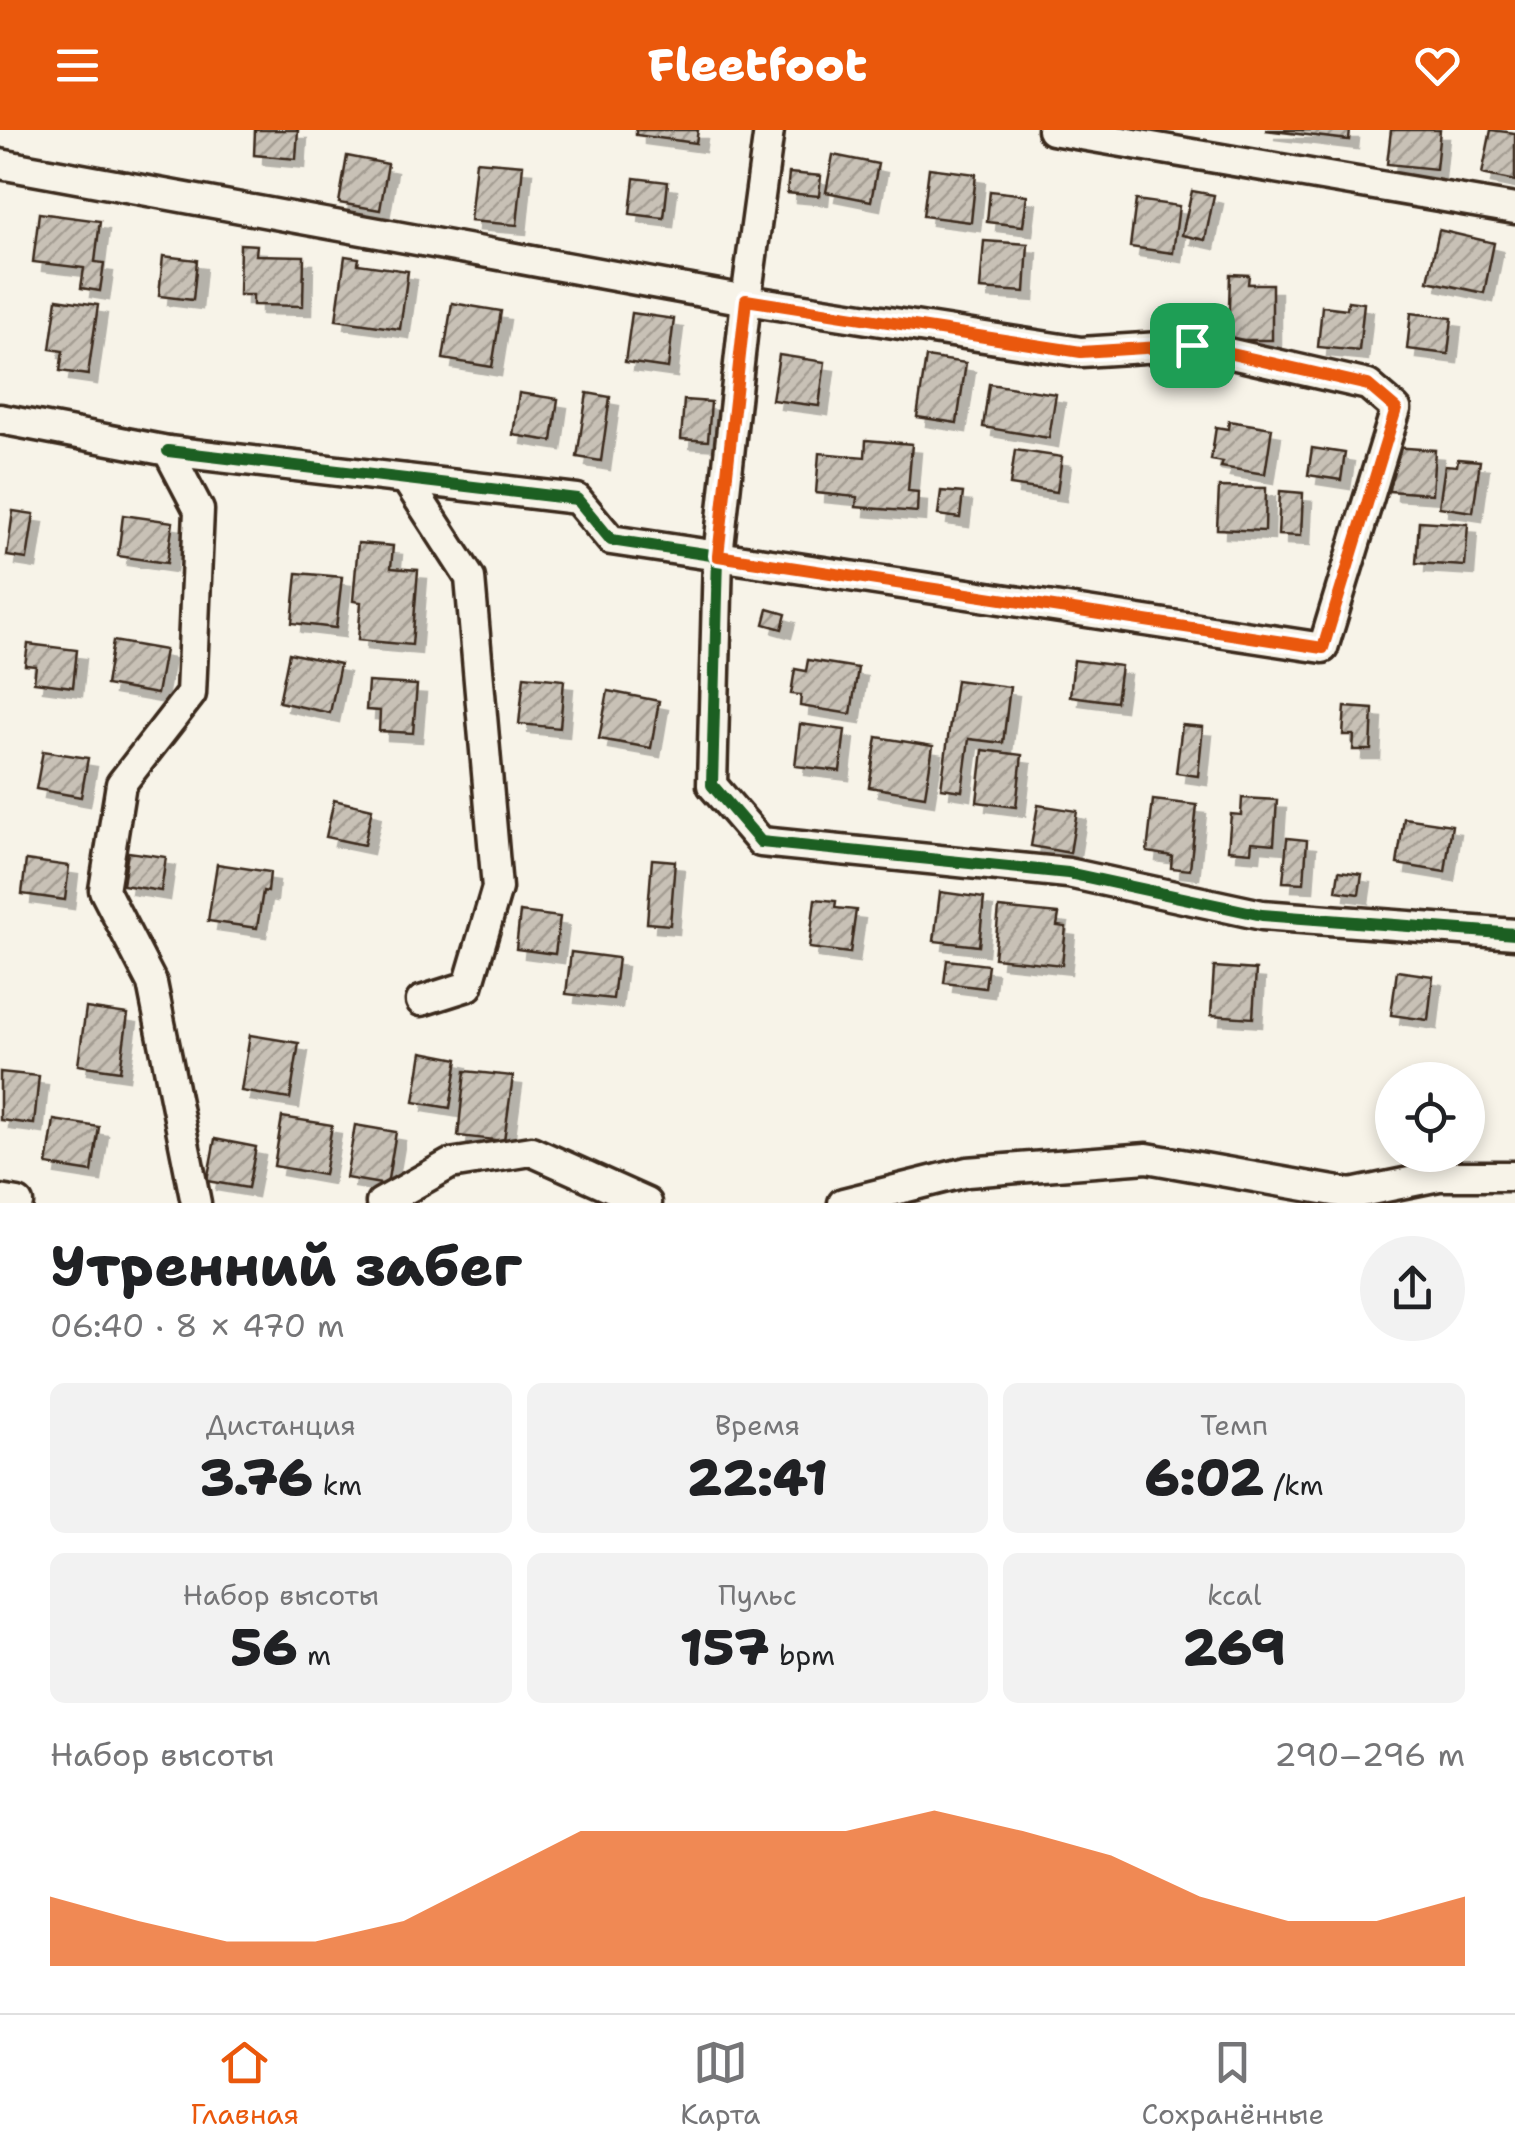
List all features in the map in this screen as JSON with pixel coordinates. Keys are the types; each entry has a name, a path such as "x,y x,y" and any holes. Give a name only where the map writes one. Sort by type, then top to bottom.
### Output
{"street":[{"path":"769,130 718,556 712,785 760,842 1068,872 1262,915 1515,934"},
{"path":"1052,130 1515,209"},
{"path":"0,164 746,300 1081,352 1192,345 1368,385 1396,409 1323,648 611,540 577,499 168,451 0,420"},
{"path":"168,451 199,510 191,694 121,784 104,890 152,983 196,1203"},
{"path":"406,479 470,578 497,888 468,986 421,1001"},
{"path":"380,1203 450,1164 531,1151 648,1203"},
{"path":"843,1203 967,1172 1147,1158 1351,1194 1439,1176 1515,1176"},
{"path":"0,1200 18,1203"}],"building":[{"path":"255,130 298,130 296,159 254,155"},
{"path":"636,130 698,130 696,143 636,135"},
{"path":"1265,130 1350,130 1349,140"},
{"path":"1391,130 1440,130 1436,169 1387,164"},
{"path":"1491,130 1515,133 1515,181 1482,174"},
{"path":"833,155 878,164 871,201 826,192"},
{"path":"347,156 388,164 380,210 339,203"},
{"path":"476,161 523,165 517,225 470,221"},
{"path":"929,168 976,174 971,222 923,216"},
{"path":"789,173 821,176 819,196 787,193"},
{"path":"634,178 668,182 664,218 630,214"},
{"path":"990,191 1027,195 1023,226 987,222"},
{"path":"1192,191 1214,195 1205,240 1182,235"},
{"path":"1136,200 1179,206 1173,253 1130,247"},
{"path":"39,213 100,221 95,262 104,263 100,291 81,288 84,268 33,262"},
{"path":"1439,230 1494,243 1484,293 1428,281"},
{"path":"984,241 1028,244 1025,292 980,289"},
{"path":"240,244 257,245 256,255 304,256 303,306 253,305 253,295 239,295"},
{"path":"163,256 197,260 193,300 159,296"},
{"path":"345,256 359,258 358,264 408,271 400,329 336,320"},
{"path":"1230,274 1249,275 1248,284 1272,284 1272,340 1228,340"},
{"path":"57,299 98,305 88,375 60,371 63,351 50,349"},
{"path":"1348,301 1364,303 1359,351 1318,347 1322,306 1347,309"},
{"path":"452,303 501,311 492,367 443,359"},
{"path":"632,313 674,319 668,368 625,362"},
{"path":"1411,313 1452,318 1448,354 1407,349"},
{"path":"779,355 825,362 819,406 772,400"},
{"path":"926,357 966,363 957,423 917,417"},
{"path":"989,384 1056,394 1049,438 983,427"},
{"path":"519,393 558,399 552,441 513,435"},
{"path":"587,393 610,397 601,461 577,457"},
{"path":"684,400 711,402 708,441 681,439"},
{"path":"1229,421 1272,428 1265,474 1221,467 1223,462 1211,460 1216,427 1228,429"},
{"path":"866,440 912,444 908,491 918,492 917,512 856,507 857,497 816,493 819,453 865,457"},
{"path":"1392,447 1435,450 1432,494 1389,491"},
{"path":"1312,448 1345,453 1341,480 1308,475"},
{"path":"1015,450 1062,457 1057,492 1010,485"},
{"path":"1458,459 1480,461 1473,512 1439,507 1445,465 1457,466"},
{"path":"1219,487 1266,488 1265,531 1217,529"},
{"path":"941,491 963,493 960,518 938,515"},
{"path":"1280,491 1303,493 1301,536 1278,535"},
{"path":"13,511 34,514 27,559 7,556"},
{"path":"123,515 173,522 167,563 118,556"},
{"path":"1419,521 1468,524 1465,566 1416,563"},
{"path":"358,543 393,546 391,568 418,570 412,645 358,640 361,602 353,601"},
{"path":"297,573 342,577 336,628 292,623"},
{"path":"768,609 786,614 782,629 764,624"},
{"path":"113,641 165,650 157,694 106,685"},
{"path":"28,644 77,650 73,687 34,682 36,666 25,665"},
{"path":"289,653 340,664 330,713 279,702"},
{"path":"808,660 858,668 851,714 800,706 801,695 791,694 795,669 806,671"},
{"path":"1074,660 1121,666 1116,702 1070,696"},
{"path":"524,676 564,680 560,728 519,724"},
{"path":"956,680 1010,687 1003,743 969,739 962,791 941,788"},
{"path":"368,682 417,685 413,733 379,731 380,711 366,710"},
{"path":"608,691 659,701 651,748 599,739"},
{"path":"1345,707 1373,709 1371,750 1353,750 1354,735 1343,735"},
{"path":"800,724 845,730 840,771 795,766"},
{"path":"1182,725 1203,727 1198,776 1176,773"},
{"path":"877,737 933,746 925,796 869,787"},
{"path":"983,750 1022,755 1016,807 977,802"},
{"path":"43,751 88,758 81,797 36,789"},
{"path":"1242,798 1277,800 1274,844 1252,842 1251,852 1228,850 1231,814 1241,815"},
{"path":"334,800 372,809 364,845 326,837"},
{"path":"1153,800 1197,805 1190,870 1171,868 1172,856 1147,852"},
{"path":"1038,805 1077,811 1070,853 1031,846"},
{"path":"1404,818 1452,825 1445,872 1397,864"},
{"path":"1287,838 1307,840 1304,883 1283,882"},
{"path":"128,852 166,857 161,891 123,885"},
{"path":"652,859 675,861 670,925 647,923"},
{"path":"26,860 69,866 65,900 22,894"},
{"path":"217,864 270,872 257,928 208,921"},
{"path":"1339,871 1362,874 1359,894 1336,891"},
{"path":"940,892 984,898 979,946 934,941"},
{"path":"815,899 836,901 835,908 856,910 850,953 809,948"},
{"path":"999,908 1059,914 1057,926 1066,927 1062,965 994,958"},
{"path":"520,912 560,917 555,954 516,949"},
{"path":"571,952 618,958 613,999 566,994"},
{"path":"947,960 988,965 985,988 944,983"},
{"path":"1214,967 1256,970 1253,1018 1211,1015"},
{"path":"1397,971 1433,976 1428,1020 1391,1015"},
{"path":"86,1008 128,1014 120,1071 78,1065"},
{"path":"250,1035 299,1043 290,1099 241,1091"},
{"path":"422,1052 458,1059 450,1108 414,1102"},
{"path":"465,1071 513,1076 504,1141 458,1136"},
{"path":"0,1072 39,1076 34,1124 0,1120"},
{"path":"282,1117 332,1125 324,1175 274,1166"},
{"path":"54,1120 99,1127 92,1172 47,1165"},
{"path":"355,1125 396,1132 387,1185 346,1178"},
{"path":"215,1139 256,1147 248,1188 207,1181"}],"cycle path":[{"path":"168,451 577,499 611,540 718,556 746,300 1081,352 1192,345 1368,385 1396,409 1323,648 718,556 712,785 761,842 1068,873 1262,915 1515,934"}],"route":[{"path":"746,300 1081,352 1192,345 1368,385 1396,409 1323,648 718,556 746,300"}]}
